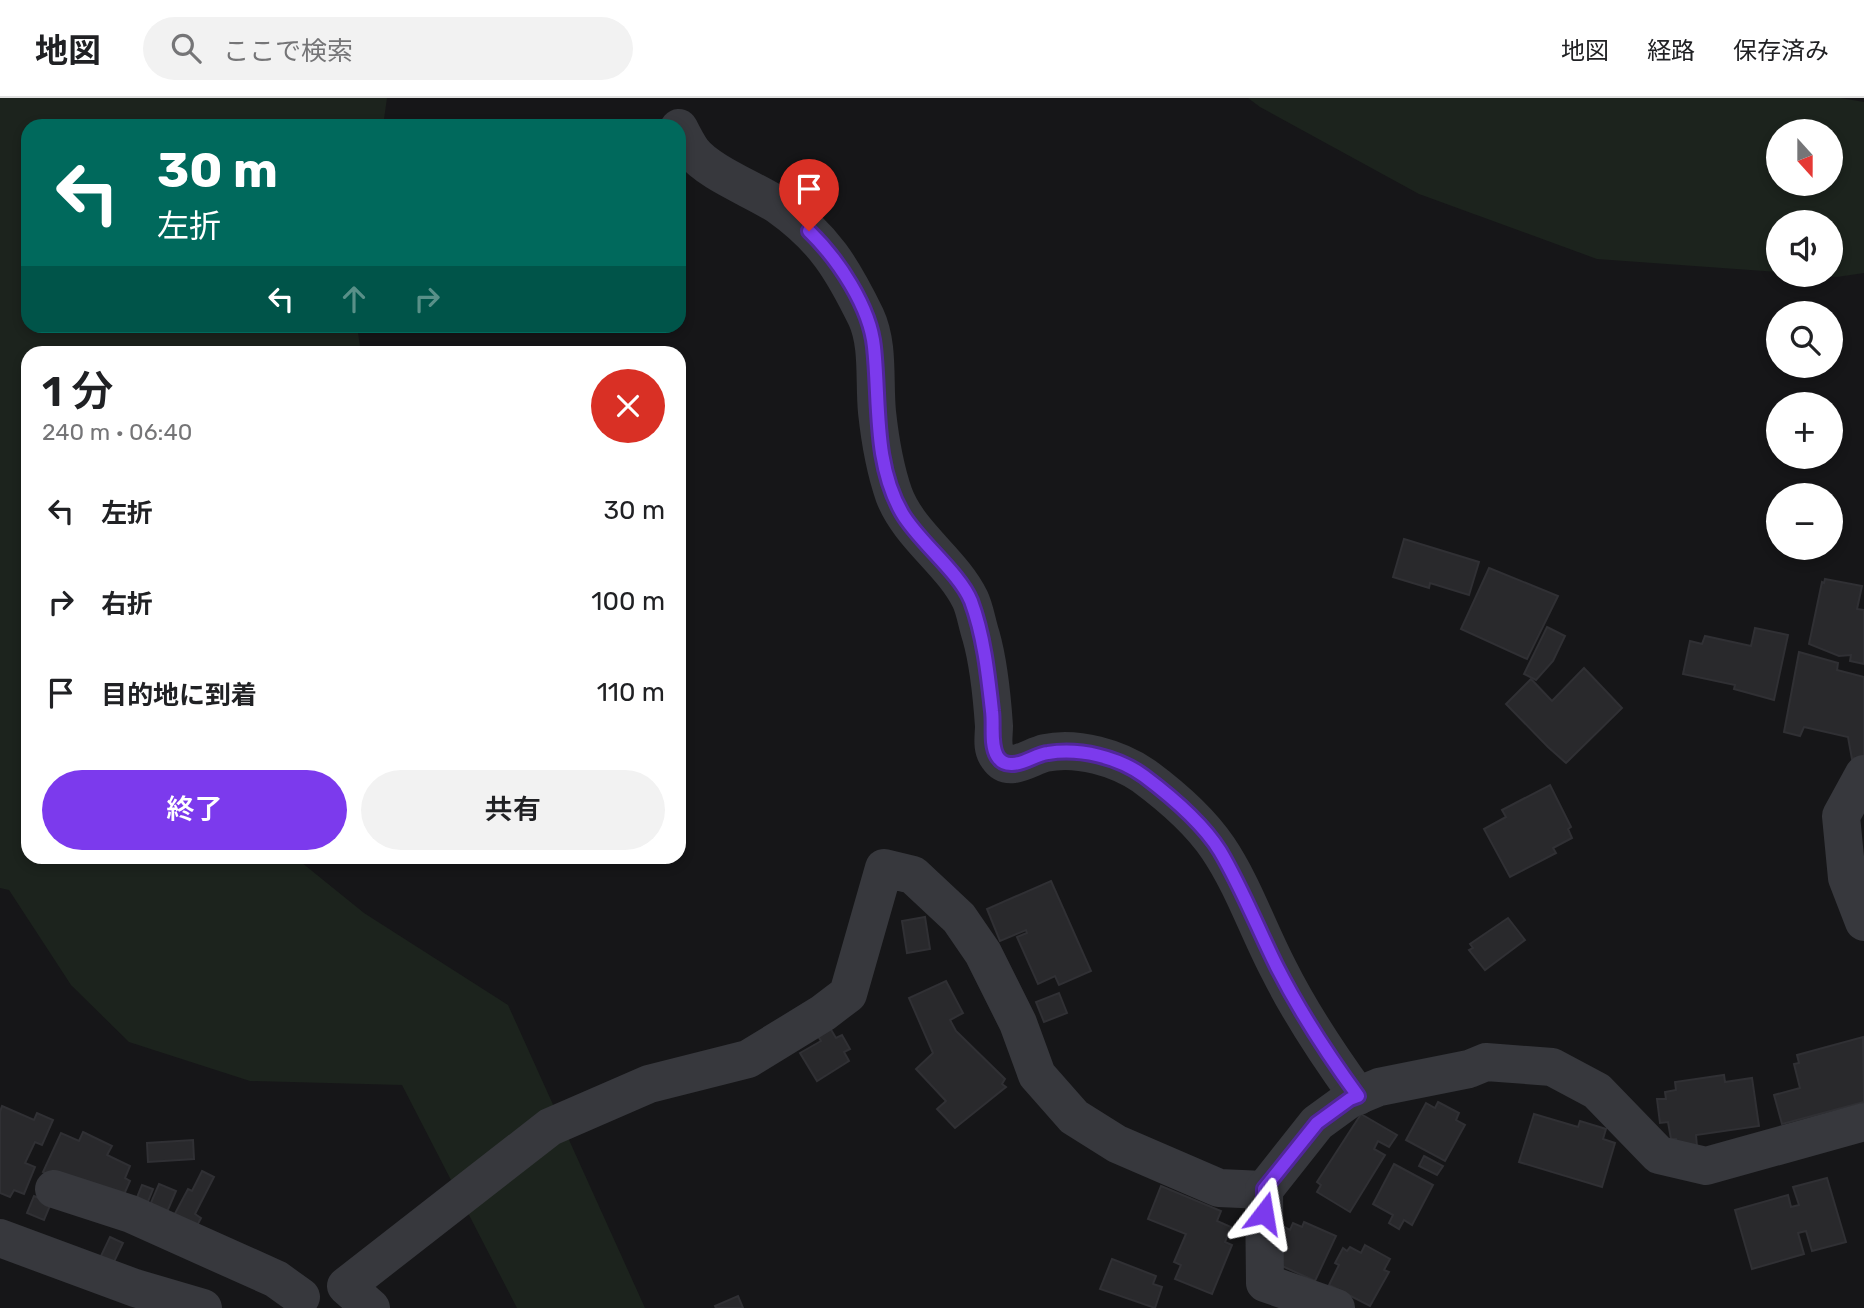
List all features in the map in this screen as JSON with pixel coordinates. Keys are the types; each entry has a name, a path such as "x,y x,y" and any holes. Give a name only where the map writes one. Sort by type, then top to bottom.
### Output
{"street":[{"path":"670,98 674,119"},
{"path":"686,141 693,153 777,205 813,235 836,259 854,292 868,322 874,346 877,415 893,492 902,513 970,599 982,641 994,725 994,747 998,757 1004,763 1014,765 1047,753 1082,753 1113,760 1142,775 1195,820 1219,850 1278,969 1310,1025 1358,1096"},
{"path":"1864,774 1842,816 1847,878 1864,922"},
{"path":"54,1189 131,1214 276,1279 293,1302 358,1297 550,1127 649,1084 748,1059 823,1013 848,994 884,867 913,875 959,919 983,953 1018,1023 1037,1075 1074,1117 1117,1144 1219,1188 1264,1189"},
{"path":"1336,1308 1265,1283 1264,1189 1317,1123 1350,1099 1379,1087 1469,1069 1486,1062 1552,1066 1597,1091 1658,1155 1706,1166 1864,1122"},
{"path":"0,1238 135,1288 203,1308"}],"shaded area":[{"path":"0,98 387,98 384,119 21,119 21,333 358,333 360,346 21,346 21,864 303,864 364,913 508,1005 645,1308 517,1308 402,1085 250,1081 129,1042 71,985 9,890 0,888"},
{"path":"1248,98 1841,98 1864,102 1864,273 1843,276 1843,210 1766,210 1766,271 1597,259 1419,194"}],"building":[{"path":"1404,539 1479,562 1469,595 1430,583 1429,588 1393,577"},
{"path":"1489,568 1558,596 1527,659 1461,629"},
{"path":"1825,579 1862,586 1857,609 1864,610 1864,664 1850,661 1851,655 1839,656 1809,644 1822,582 1824,583"},
{"path":"1547,627 1565,636 1553,661 1536,680 1524,674"},
{"path":"1755,628 1788,635 1774,700 1734,689 1735,685 1683,674 1690,641 1702,644 1705,636 1751,646"},
{"path":"1799,652 1838,663 1837,670 1864,677 1864,764 1859,757 1852,759 1848,737 1804,727 1800,736 1784,732"},
{"path":"1584,668 1622,708 1566,763 1506,704 1531,679 1552,701"},
{"path":"1550,785 1571,827 1568,829 1572,838 1553,848 1556,853 1510,877 1484,829 1506,817 1502,810"},
{"path":"1051,881 1091,971 1059,985 1055,976 1038,984 1017,937 1027,933 1026,930 1000,941 987,909"},
{"path":"925,917 930,949 907,953 902,921"},
{"path":"1508,918 1525,940 1485,970 1469,950 1473,948 1470,944"},
{"path":"946,981 963,1013 950,1020 956,1031 1005,1079 1002,1084 1006,1087 955,1128 937,1109 946,1101 916,1069 933,1053 909,998"},
{"path":"1059,993 1067,1013 1044,1022 1036,1002"},
{"path":"830,1028 836,1038 842,1035 850,1049 844,1052 849,1061 817,1081 800,1053 821,1041 818,1036"},
{"path":"1863,1037 1864,1102 1782,1124 1774,1095 1800,1088 1794,1064 1799,1063 1797,1055"},
{"path":"1724,1075 1725,1082 1752,1078 1759,1126 1696,1135 1697,1147 1677,1150 1676,1139 1671,1139 1668,1122 1660,1123 1657,1099 1666,1099 1665,1092 1676,1090 1675,1082"},
{"path":"1438,1102 1459,1113 1456,1120 1465,1125 1445,1161 1406,1140 1426,1103 1435,1108"},
{"path":"2,1106 34,1120 37,1113 53,1120 42,1145 35,1142 25,1163 35,1167 24,1194 14,1190 10,1197 0,1193"},
{"path":"1361,1114 1397,1135 1389,1147 1378,1141 1374,1149 1385,1155 1350,1212 1317,1192 1321,1185 1317,1182"},
{"path":"1534,1114 1578,1127 1580,1121 1606,1129 1603,1139 1615,1143 1602,1187 1519,1162"},
{"path":"83,1132 112,1146 107,1155 130,1166 125,1178 130,1181 122,1199 67,1184 43,1172 61,1133 79,1141"},
{"path":"193,1140 194,1159 148,1162 147,1143"},
{"path":"1424,1156 1443,1166 1437,1175 1419,1166"},
{"path":"1394,1164 1433,1185 1412,1225 1404,1220 1399,1229 1389,1223 1393,1215 1373,1204"},
{"path":"202,1171 214,1177 195,1214 201,1218 193,1233 171,1221 188,1189 192,1191"},
{"path":"1827,1178 1846,1242 1812,1251 1806,1231 1798,1233 1804,1254 1752,1269 1735,1210 1788,1195 1791,1207 1799,1205 1793,1187"},
{"path":"159,1184 176,1191 164,1219 147,1212"},
{"path":"142,1185 153,1189 147,1204 136,1200"},
{"path":"1161,1186 1221,1211 1217,1221 1231,1227 1225,1242 1232,1245 1212,1294 1175,1279 1181,1265 1174,1262 1186,1234 1148,1219"},
{"path":"34,1196 51,1203 44,1220 27,1213"},
{"path":"1304,1222 1336,1236 1315,1281 1271,1261 1282,1226 1290,1230 1293,1223 1302,1227"},
{"path":"110,1237 123,1243 113,1264 100,1258"},
{"path":"1365,1245 1390,1259 1384,1270 1389,1272 1370,1306 1329,1285 1339,1265 1335,1263 1343,1248 1347,1251 1350,1247 1361,1253"},
{"path":"1112,1259 1156,1276 1153,1284 1162,1287 1155,1308 1100,1289"},
{"path":"738,1296 743,1308 715,1306"}],"route":[{"path":"809,231 836,259 868,322 874,346 877,415 885,463 902,513 970,599 982,641 994,725 994,747 998,757 1004,763 1014,765 1047,753 1082,753 1113,760 1142,775 1195,820 1219,850 1278,969 1310,1025 1358,1096 1317,1123 1278,1175 1264,1189 1264,1213"}]}
